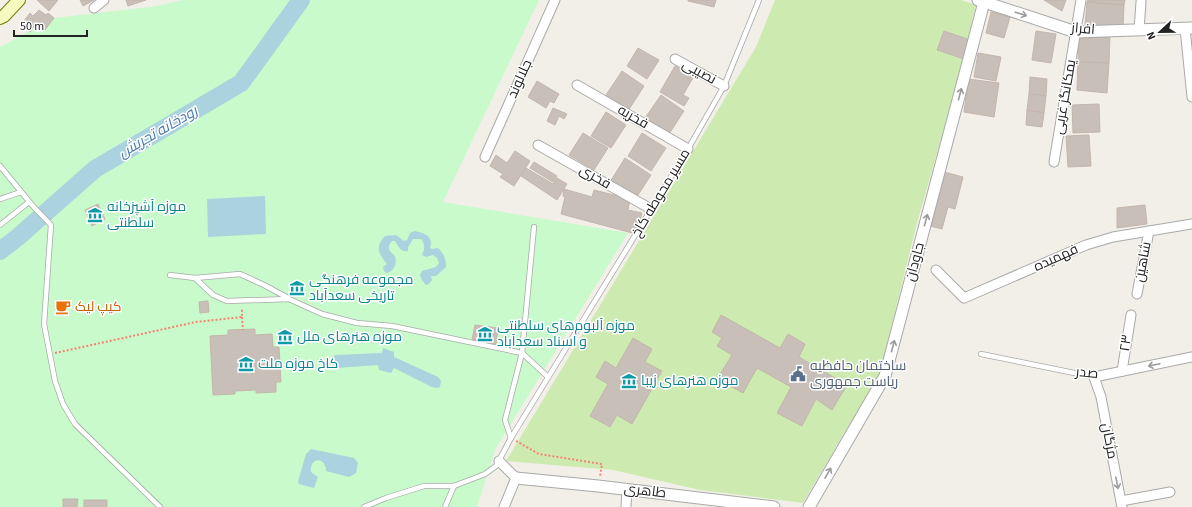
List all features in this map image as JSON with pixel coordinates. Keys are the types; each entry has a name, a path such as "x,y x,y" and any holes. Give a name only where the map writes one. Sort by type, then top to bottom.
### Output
{"main road":[{"path":"0,18 4,16 18,0"}],"street":[{"path":"94,8 104,0"},
{"name":"جلالوند","path":"485,157 555,0"},
{"name":"یمکانگز غربی","path":"1054,162 1081,0"},
{"name":"افراز","path":"981,1 1076,32 1188,28"},
{"name":"جاودان","path":"809,507 885,376 981,1"},
{"path":"1139,30 1141,2"},
{"path":"1188,28 1192,97"},
{"name":"نصیبی","path":"675,59 724,86"},
{"name":"فخریه","path":"577,85 688,148"},
{"name":"فخری","path":"538,146 651,209"},
{"name":"فهمیده","path":"936,270 964,298 1086,245 1113,238 1192,224"},
{"name":"شاهین","path":"1137,294 1149,231"},
{"name":"۲۳","path":"1122,371 1131,316"},
{"name":"صدر","path":"1094,377 1192,357"},
{"name":"مژگان","path":"1094,377 1101,397 1121,504"},
{"path":"499,461 516,478 504,507"},
{"name":"طاهری","path":"516,478 627,489 774,507"},
{"path":"626,507 627,489"},
{"path":"1121,504 1170,492"}],"lane":[{"name":"مسیر محوطه کاخ","path":"511,438 688,148 724,86 759,0"},
{"path":"0,166 30,203 51,225 44,324 55,381 63,404 75,424 160,507"},
{"path":"0,199 21,192"},
{"path":"0,225 30,203"},
{"path":"364,507 386,498 424,486 454,486 485,474 496,466 511,438 505,420 522,353 534,227"},
{"path":"170,275 195,278 240,274 322,314 358,323 392,326 522,353 548,378"},
{"path":"195,278 213,295 227,301 289,299"},
{"name":"صدر","path":"981,354 1094,377"},
{"path":"445,507 454,486"}],"path":[{"path":"241,300 243,330"},
{"path":"49,355 196,322 242,317"},
{"path":"511,438 539,454 602,464 598,486"}],"green space":[{"name":"مجموعه فرهنگی تاریخی سعدآباد","path":"183,0 539,0 443,202 628,233 496,448 477,507 0,507 0,47 54,18 157,6"},
{"path":"775,0 961,0 976,5 961,69 917,223 880,373 869,396 849,425 803,503 700,490 613,470 506,461 756,47"}],"water":[{"path":"265,196 266,234 208,237 207,199"},
{"path":"415,231 427,236 431,241 430,248 438,248 446,261 446,267 436,276 431,276 432,280 426,285 420,275 422,271 436,267 439,263 437,258 433,255 426,257 422,255 424,247 421,239 413,239 408,247 408,251 401,250 395,241 390,243 390,251 395,256 396,261 394,268 387,273 384,271 383,267 387,264 381,257 379,250 380,243 385,236 396,235 404,241 407,240 410,233"},
{"path":"383,348 394,352 394,357 438,377 441,381 440,387 432,387 394,368 391,373 379,370 378,365 337,368 331,364 335,355 382,353"},
{"path":"311,449 354,458 358,463 356,473 349,477 326,471 323,463 318,460 312,463 311,467 311,472 318,477 314,488 299,484 298,482 306,454"}],"building":[{"path":"37,0 58,0 49,11"},
{"path":"80,0 94,0 83,6"},
{"path":"126,0 146,0 128,6"},
{"path":"688,0 716,0 714,7"},
{"path":"1044,0 1066,0 1062,11"},
{"path":"1088,0 1125,0 1124,5 1087,2"},
{"path":"1087,2 1124,5 1123,28 1085,26"},
{"path":"39,10 46,15 48,13 54,18 44,31 36,24 30,32 21,25 30,13 33,16"},
{"path":"991,12 1010,17 1004,38 986,33"},
{"path":"944,31 970,40 964,59 937,50"},
{"path":"1036,31 1056,34 1051,63 1032,60"},
{"path":"1079,35 1110,36 1109,63 1078,62"},
{"path":"638,48 659,60 647,79 627,66"},
{"path":"978,53 1001,57 996,81 974,77"},
{"path":"1078,62 1109,63 1107,93 1077,90"},
{"path":"675,66 694,76 683,95 689,98 684,106 660,92"},
{"path":"622,71 644,86 628,111 606,95"},
{"path":"1030,77 1047,79 1046,96 1029,94"},
{"path":"968,79 999,83 994,117 964,112"},
{"path":"537,81 559,94 554,103 550,101 546,108 528,97"},
{"path":"1029,94 1046,96 1044,113 1027,110"},
{"path":"661,95 684,111 669,134 645,118"},
{"path":"1099,104 1100,132 1073,133 1072,105"},
{"path":"553,108 567,114 564,119 559,116 555,125 547,121"},
{"path":"1027,110 1044,113 1042,127 1026,125"},
{"path":"606,112 626,125 611,148 591,136"},
{"path":"583,133 608,148 594,170 569,155"},
{"path":"642,133 666,148 651,171 628,156"},
{"path":"1089,135 1091,166 1068,167 1066,136"},
{"path":"515,151 530,161 514,186 500,177 503,174 490,166 496,155 507,163"},
{"path":"625,158 651,175 636,198 610,182"},
{"path":"534,162 557,176 553,182 530,168"},
{"path":"526,168 553,184 557,178 567,184 557,200 521,176"},
{"path":"944,172 963,177 955,209 948,207 942,229 930,226"},
{"path":"564,189 592,197 594,190 630,199 628,210 642,213 636,234 561,214 565,197 563,196"},
{"name":"موزه آشپزخانه سلطنتی","path":"98,204 105,219 92,226 85,210"},
{"path":"1145,205 1147,224 1117,228 1117,208"},
{"path":"208,301 209,312 200,313 199,302"},
{"name":"کیپ لیک","path":"67,302 67,310 59,311 58,303"},
{"name":"ساختمان حافظیه ریاست جمهوری","path":"721,315 780,348 788,334 805,344 799,357 847,385 832,410 816,399 802,426 777,413 791,387 757,368 743,393 717,379 732,355 717,346 722,338 712,332"},
{"name":"موزه آلبوم‌های سلطنتی و اسناد سعدآباد","path":"475,325 498,328 496,344 472,340"},
{"name":"کاخ موزه ملت","path":"255,329 255,335 272,334 273,347 279,347 281,382 276,382 276,392 256,393 256,390 235,391 235,394 213,395 210,336 228,335 228,330"},
{"name":"موزه هنرهای زیبا","path":"633,338 652,349 645,362 662,371 632,424 617,415 610,427 590,416 608,384 596,377 605,361 616,368"},
{"path":"63,499 78,499 77,507 63,507"},
{"path":"84,500 107,500 107,507 84,507"}],"waterway":[{"name":"رودخانه تجریش","path":"0,251 95,169 241,83 301,0"}],"place":[{"name":"موزه آشپزخانه سلطنتی","path":"95,215"},
{"name":"مجموعه فرهنگی تاریخی سعدآباد","path":"297,288"},
{"name":"کیپ لیک","path":"63,307"},
{"name":"موزه آلبوم‌های سلطنتی و اسناد سعدآباد","path":"485,334"},
{"name":"موزه هنرهای ملل","path":"285,337"},
{"name":"کاخ موزه ملت","path":"246,364"},
{"name":"ساختمان حافظیه ریاست جمهوری","path":"798,374"},
{"name":"موزه هنرهای زیبا","path":"629,381"}]}
